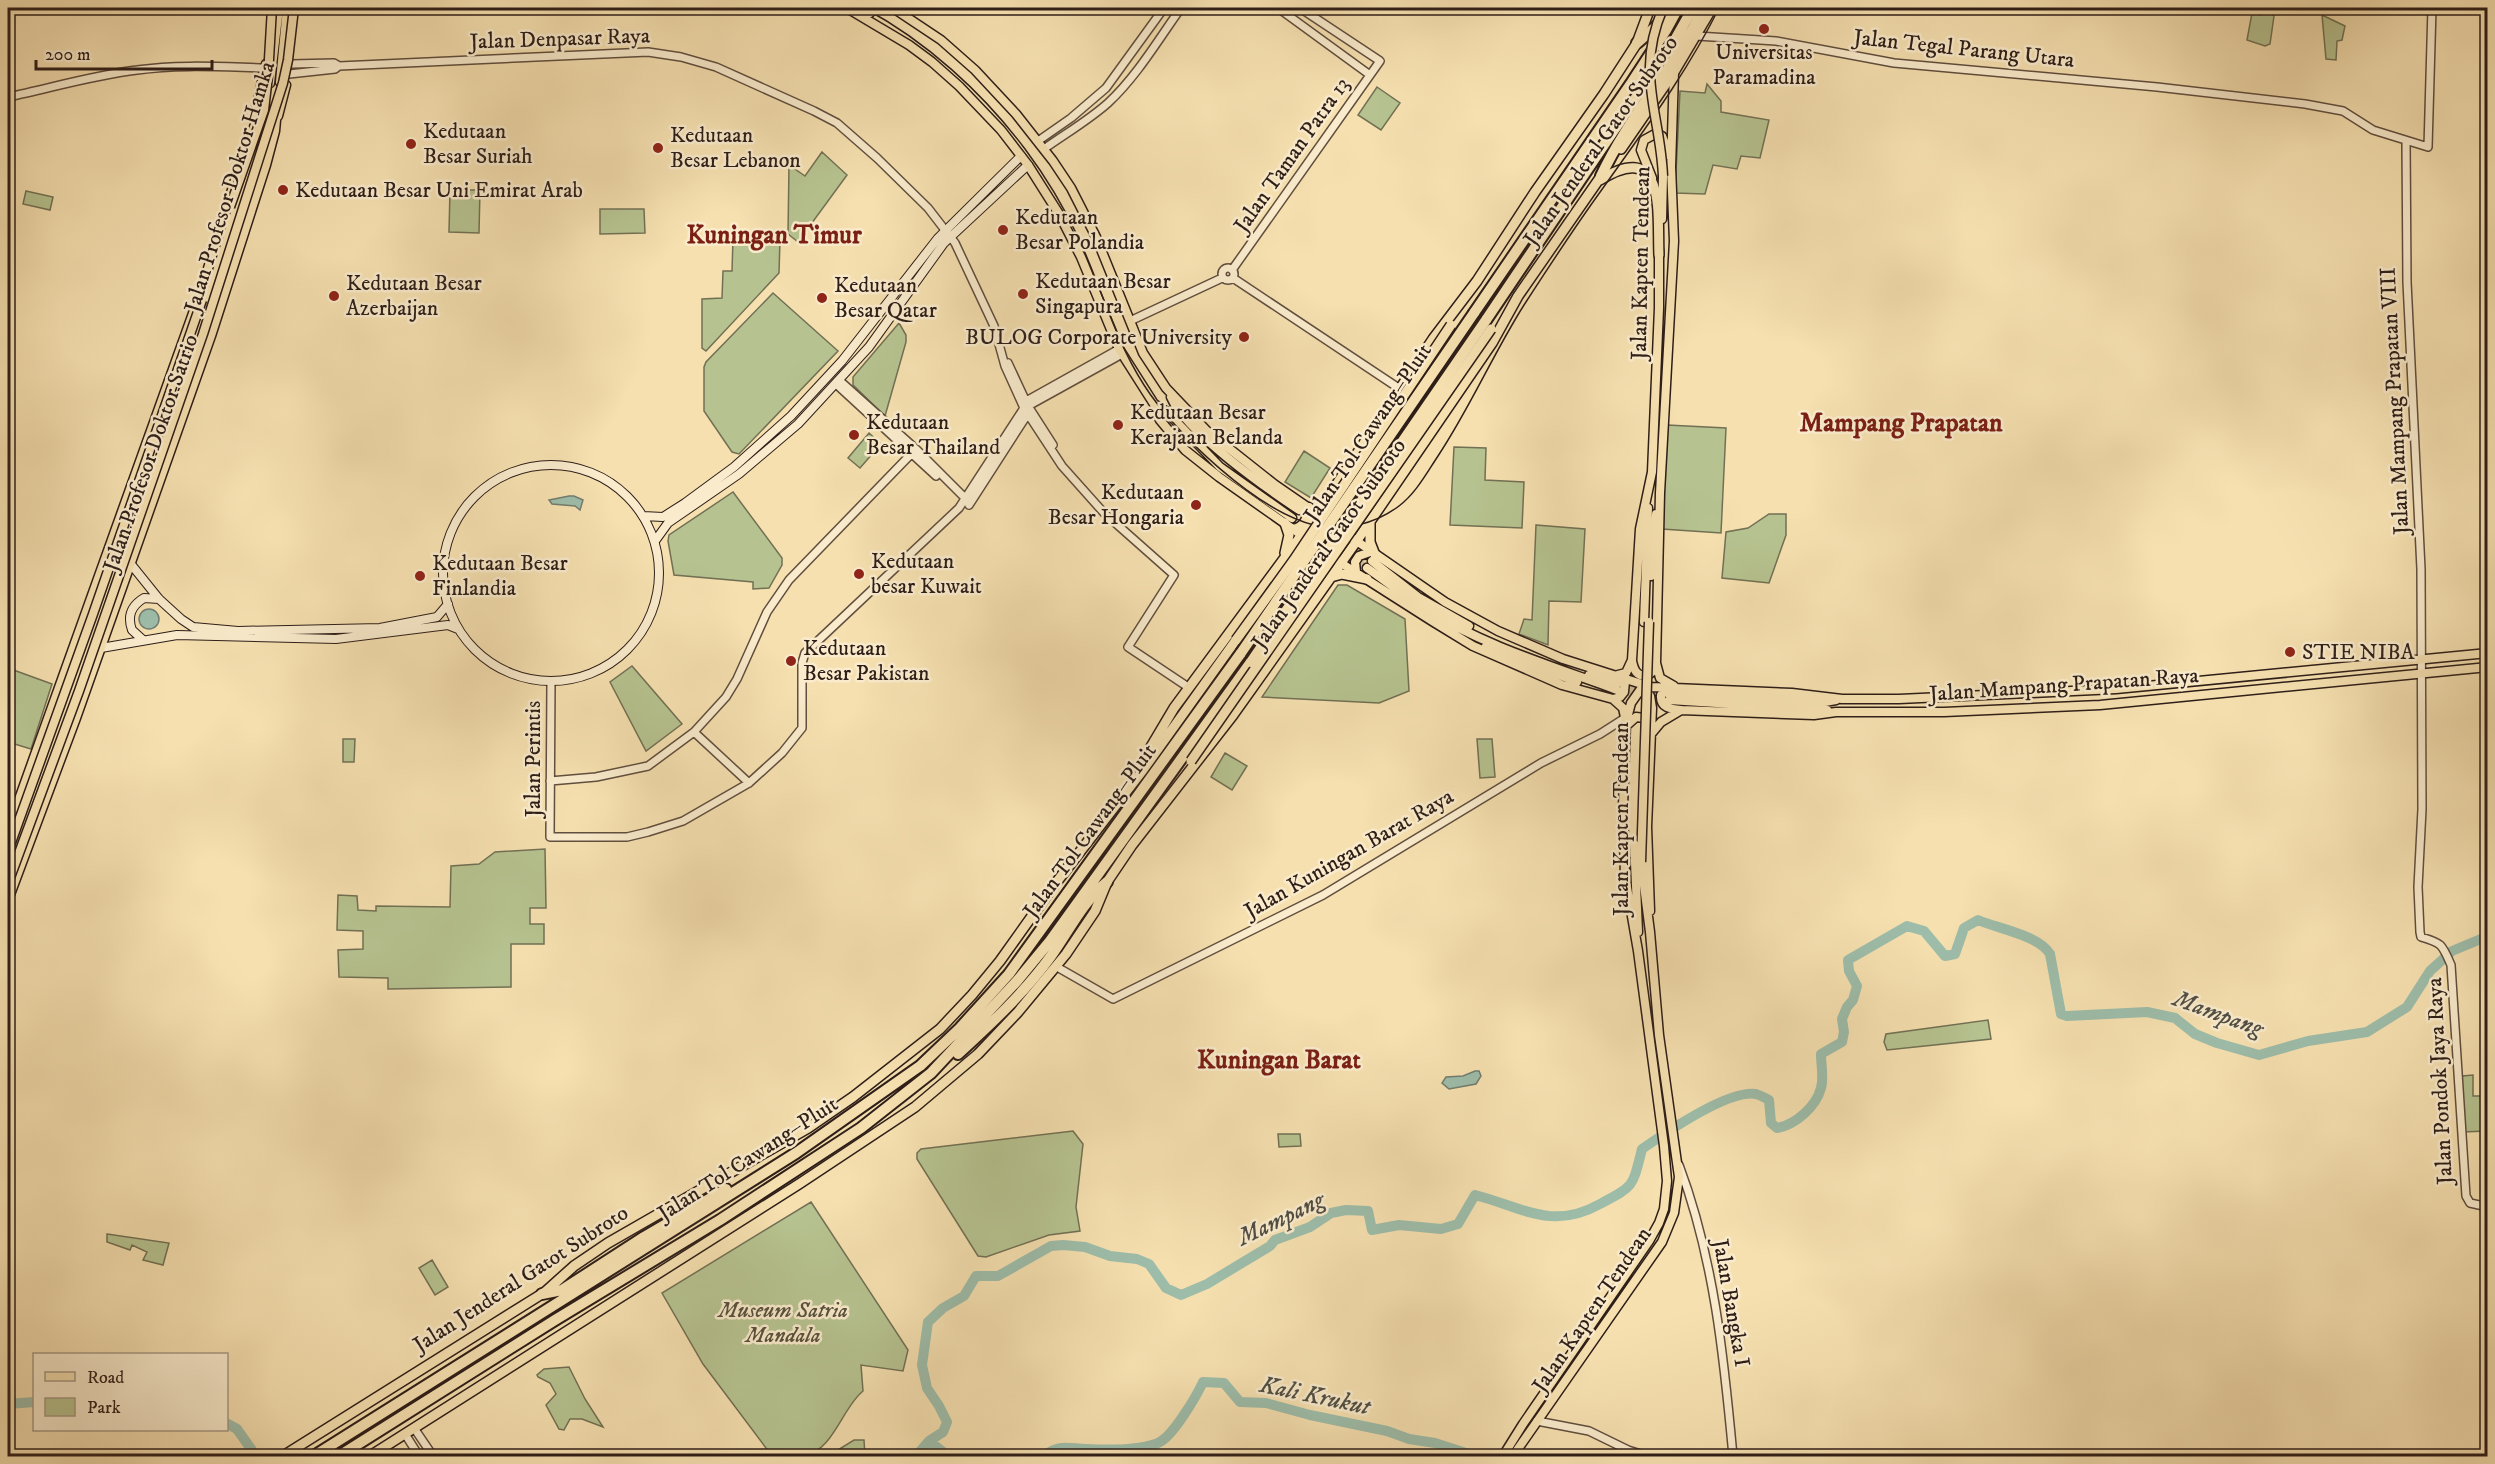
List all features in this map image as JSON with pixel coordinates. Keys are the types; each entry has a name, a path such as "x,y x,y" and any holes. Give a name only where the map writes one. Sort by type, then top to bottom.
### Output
{"highway":[{"name":"Jalan Jenderal Gatot Subroto","path":"1131,783 1156,735 1188,687 1283,558 1297,532 1317,514 1433,339 1467,296 1637,43 1650,8"},
{"path":"1637,43 1660,23 1670,8"},
{"name":"Jalan Tol Cawang–Pluit","path":"314,1456 854,1114 920,1066 960,1028 1009,974 1040,934 1241,653 1632,82 1678,8"},
{"name":"Jalan Tol Cawang–Pluit","path":"339,1456 555,1320 720,1220 861,1128 932,1073 1017,981 1050,941 1251,662 1489,324 1676,38 1693,8"},
{"path":"1598,179 1620,138 1684,44 1704,8"},
{"name":"Jalan Jenderal Gatot Subroto","path":"1161,806 1179,787 1221,732 1341,564 1492,343 1518,296 1674,72 1713,8"},
{"path":"1598,179 1627,167 1642,171 1653,182 1658,202 1659,255"},
{"name":"Jalan Jenderal Gatot Subroto","path":"283,1456 542,1294 574,1266 608,1243 818,1121 854,1097 940,1029 1000,961 1294,560 1451,325 1467,296"},
{"name":"Jalan Jenderal Gatot Subroto","path":"370,1456 799,1185 915,1107 978,1054 1057,967 1095,911 1107,882 1489,324 1518,296"},
{"path":"1379,421 1379,432 1386,446 1400,453 1417,452"},
{"path":"1283,558 1289,535 1288,520"},
{"path":"1370,520 1371,559"},
{"path":"1256,594 1290,585 1310,570 1324,552"},
{"path":"1330,578 1342,574 1367,579"},
{"path":"1250,603 1266,596 1274,596 1286,601 1292,615 1292,632"},
{"path":"1233,626 1256,620 1268,625 1273,636 1274,658"},
{"path":"932,1073 956,1056 993,1022 1050,958 1094,894 1107,882"},
{"path":"542,1294 562,1290 703,1202 735,1185 751,1181"}],"main road":[{"path":"252,128 266,68 271,8"},
{"name":"Jalan Profesor Doktor Hamka","path":"8,851 202,300 264,110 271,8"},
{"name":"Jalan Profesor Doktor Satrio","path":"8,830 202,288 252,128 268,92 279,8"},
{"name":"Jalan Profesor Doktor Satrio","path":"8,900 101,648 225,296 275,131 287,8"},
{"path":"275,131 291,64 296,8"},
{"name":"Jalan Profesor Doktor Hamka","path":"8,882 83,680 204,334 283,83 296,8"},
{"path":"847,8 909,45 953,80 983,109 1028,165 1049,196 1074,243 1120,351 1154,404 1160,420 1185,450 1219,477 1288,520 1297,532 1341,564 1494,656 1562,685 1613,699 1621,705 1625,722 1640,717 1647,720 1651,731 1665,718 1682,710"},
{"path":"862,16 870,13 873,8"},
{"path":"893,8 940,40 975,70 1005,101 1041,145 1079,202 1143,353 1178,408 1202,435 1299,510"},
{"name":"Jalan Kapten Tendean","path":"1638,951 1638,862 1647,622 1649,487 1662,208 1662,165 1649,90 1649,70 1654,34 1663,8"},
{"name":"Jalan Kapten Tendean","path":"1656,663 1660,493 1674,241 1671,167 1674,72"},
{"path":"1653,182 1641,150 1642,143 1647,137 1655,134 1662,136 1671,167"},
{"path":"643,516 663,517 685,503 734,467 790,416 842,361 948,233 1021,156"},
{"path":"655,541 668,523 739,474 798,424 868,347 948,233 1028,165"},
{"path":"1010,167 1017,175"},
{"path":"1169,391 1207,431 1265,477 1356,542 1426,610 1456,626 1550,667 1648,690 1656,663"},
{"path":"162,397 162,410 177,416 186,406"},
{"path":"560,464 589,471 623,491 643,516 655,541 659,578 654,605 643,630 626,651 598,671 580,678 551,682 521,677 495,666 475,651 458,629 447,604 443,563 453,528 474,496 494,480 518,469 560,464"},
{"name":"Jalan Kapten Tendean","path":"1632,660 1640,529 1649,487"},
{"name":"Jalan Kapten Tendean","path":"1647,622 1653,527 1660,493"},
{"path":"1297,532 1306,520 1308,507"},
{"path":"1356,572 1356,562 1359,556 1371,559 1498,631"},
{"path":"1371,559 1418,597 1469,626 1552,662 1617,682"},
{"path":"130,563 159,599 193,627 238,631 380,628 437,617 447,604"},
{"path":"1380,567 1387,569 1445,608 1617,682"},
{"path":"143,640 132,630 129,623 132,608 144,598 159,599"},
{"path":"101,648 143,640 191,635 336,639 441,625 458,629"},
{"path":"1462,638 1555,675 1585,684 1625,681 1624,692 1620,698 1613,699"},
{"name":"Jalan Mampang Prapatan Raya","path":"1648,690 1792,693 1842,699 1960,697 2116,689 2487,653"},
{"path":"1632,660 1636,673 1643,676 1651,674"},
{"path":"1617,682 1626,673 1632,660"},
{"path":"1656,663 1671,692"},
{"name":"Jalan Mampang Prapatan Raya","path":"1682,710 1815,715 1836,712 1944,712 2100,705 2487,667"},
{"name":"Jalan Kapten Tendean","path":"1503,1456 1659,1223 1664,1209 1667,1181 1664,1146 1638,951 1624,876 1625,722 1631,703 1648,690"},
{"name":"Jalan Kapten Tendean","path":"1514,1456 1662,1242 1670,1225 1677,1200 1677,1160 1659,1035 1649,925 1647,827 1651,731 1648,690"},
{"path":"1682,710 1666,708 1661,695 1671,692 1836,712"},
{"path":"15,810 25,806 32,808 37,821"},
{"name":"Jalan Kapten Tendean","path":"1638,862 1649,925"}],"street":[{"path":"1041,145 1106,88 1164,8"},
{"path":"1041,145 1099,110 1116,94 1137,70 1181,8"},
{"path":"1278,8 1370,75"},
{"name":"Jalan Taman Patra 13","path":"1222,278 1224,269 1232,270 1380,61 1300,8"},
{"name":"Jalan Tegal Parang Utara","path":"1697,36 1776,41 1894,63 2157,87 2325,107 2348,113 2373,130 2428,147 2432,8"},
{"name":"Jalan Denpasar Raya","path":"289,74 335,69 339,66 648,52 681,57 716,67 837,123 928,208 948,233 982,299 1026,407 1070,473 1104,513 1174,575 1128,647 1188,687"},
{"name":"Jalan Denpasar Raya","path":"291,64 334,63 339,66"},
{"path":"8,97 140,69 203,66 266,68"},
{"name":"Jalan Mampang Prapatan VIII","path":"2406,141 2407,282 2421,569 2422,809 2418,887 2420,932 2421,937 2439,942 2449,960"},
{"path":"1232,270 1233,278 1400,389"},
{"path":"1130,321 1222,278 1226,281 1233,278"},
{"path":"694,732 749,783 782,753 801,728 802,666 805,654 964,503 1026,407 1120,351"},
{"path":"837,382 914,451 964,503"},
{"path":"550,781 596,777 648,766 694,732 726,697 738,679 767,612 789,580 863,501 914,451"},
{"name":"Jalan Perintis","path":"551,682 550,837 627,837 654,831 682,821 749,783"},
{"name":"Jalan Kuningan Barat Raya","path":"1057,967 1113,999 1331,890 1522,774 1584,740 1625,722"},
{"name":"Jalan Pondok Jaya Raya","path":"2449,960 2460,1091 2460,1135 2467,1201 2487,1207"},
{"name":"Jalan Bangka I","path":"1677,1160 1697,1218 1714,1295 1724,1350 1733,1456"},
{"path":"1537,1421 1589,1431 1628,1450 1647,1456"},
{"path":"414,1428 433,1456"},
{"path":"405,1434 419,1456"}],"green space":[{"path":"2265,8 2274,16 2270,44 2265,46 2247,40 2252,13 2261,15"},
{"path":"2322,15 2345,26 2342,40 2337,41 2336,60 2326,59"},
{"path":"1707,84 1721,101 1721,112 1769,120 1760,158 1741,156 1737,169 1713,165 1705,194 1675,193 1680,91 1705,93"},
{"path":"1377,87 1400,103 1381,130 1358,115"},
{"path":"822,152 847,175 798,242 788,234 789,165 805,176"},
{"path":"450,190 480,190 479,233 449,232"},
{"path":"26,191 53,197 50,210 23,204"},
{"path":"600,209 644,209 645,233 600,234"},
{"path":"733,239 780,240 779,273 706,351 702,348 702,299 722,298 723,271 732,271"},
{"path":"773,293 838,351 739,454 732,452 704,411 704,367 706,362"},
{"path":"899,323 906,335 906,342 885,416 853,385 853,377"},
{"path":"1667,425 1726,428 1721,533 1662,529"},
{"path":"869,433 881,444 860,468 848,458"},
{"path":"1454,447 1486,448 1485,480 1524,482 1522,528 1450,525"},
{"path":"1304,451 1330,468 1311,498 1285,482"},
{"path":"733,492 782,558 782,565 769,588 753,589 753,582 674,575 669,535"},
{"path":"1769,514 1786,514 1786,535 1769,583 1722,578 1726,532 1748,528"},
{"path":"1536,525 1585,529 1581,602 1549,601 1548,645 1519,634 1524,619 1532,620"},
{"path":"1338,585 1347,585 1405,619 1409,691 1379,703 1262,697"},
{"path":"632,666 682,724 646,751 610,682"},
{"path":"8,668 52,684 31,749 8,742"},
{"path":"343,739 355,739 354,762 343,762"},
{"path":"1477,739 1492,739 1495,777 1480,778"},
{"path":"1225,753 1247,766 1232,790 1211,777"},
{"path":"545,849 546,908 530,908 530,924 544,924 544,944 511,944 511,987 388,989 388,978 339,977 338,950 363,949 363,931 337,930 338,895 357,896 358,910 376,911 376,906 450,907 451,866 479,864 495,852"},
{"path":"1988,1020 1991,1039 1887,1050 1884,1042 1886,1034"},
{"path":"2473,1075 2473,1096 2487,1096 2487,1131 2462,1132 2462,1076"},
{"path":"1073,1131 1083,1144 1076,1207 1080,1231 1049,1235 986,1257 978,1256 917,1159 917,1153 921,1149"},
{"path":"1278,1134 1300,1134 1301,1146 1279,1147"},
{"name":"Museum Satria Mandala","path":"811,1202 908,1350 903,1371 861,1365 863,1391 849,1407 831,1437 815,1452 789,1458 772,1456 703,1364 662,1293"},
{"path":"107,1234 169,1243 163,1265 143,1260 147,1252 132,1245 130,1250 107,1242"},
{"path":"432,1260 448,1287 435,1295 419,1268"},
{"path":"569,1367 585,1399 603,1427 582,1419 570,1419 564,1430 559,1429 546,1405 556,1394 550,1383 537,1375 544,1369"},
{"path":"854,1440 864,1440 865,1456 828,1456"}],"shaded area":[{"path":"569,496 583,500 580,510 575,506 552,504 549,500"},
{"path":"149,609 156,612 159,619 156,626 149,629 142,626 139,619 142,612"},
{"path":"1479,1071 1481,1076 1476,1084 1449,1089 1442,1083 1446,1077 1463,1076"}],"waterway":[{"name":"Mampang","path":"929,1441 943,1432 947,1422 927,1388 922,1365 928,1322 943,1308 964,1296 976,1276 998,1276 1051,1246 1085,1247 1110,1256 1137,1259 1149,1264 1166,1288 1181,1295 1207,1284 1270,1246 1275,1240 1310,1227 1331,1213 1346,1210 1368,1211 1372,1230 1399,1225 1441,1229 1458,1224 1475,1195 1537,1214 1567,1216 1583,1212 1626,1189 1634,1179 1642,1149 1681,1123 1714,1105 1744,1094 1758,1094 1769,1100 1771,1123 1777,1128 1791,1123 1804,1114 1815,1102 1821,1088 1821,1054 1842,1042 1844,1032 1842,1019 1853,1000 1857,986 1849,971 1848,960 1907,926 1924,931 1945,956 1955,954 1964,928 1978,920 2017,933 2037,942 2050,954 2061,1014 2067,1016 2147,1012 2175,1018 2195,1034 2259,1055 2308,1041 2367,1032 2407,1007 2430,971 2452,951 2488,936"},
{"name":"Kali Krukut","path":"1043,1456 1063,1448 1124,1449 1144,1447 1160,1442 1178,1423 1203,1382 1224,1383 1240,1402 1266,1403 1387,1431 1409,1439 1435,1443 1475,1456"},
{"name":"Kali Krukut","path":"8,1404 33,1402"},
{"name":"Kali Krukut","path":"228,1424 237,1429 256,1456"},
{"name":"Kali Krukut","path":"916,1456 929,1441 948,1456"}],"tunnel":[{"path":"1322,526 1372,561"},
{"path":"1317,536 1367,568"},
{"path":"1618,683 1647,689"},
{"path":"1617,690 1666,699"}],"tram line":[{"path":"864,8 909,36 952,70 991,108 1025,149 1054,192 1073,227 1116,332 1134,368 1158,405 1176,426 1219,468 1268,504 1292,517 1314,525 1336,528 1358,525 1380,518 1405,501 1420,483 1450,438 1524,305 1678,81 1719,8"}],"place":[{"name":"Universitas Paramadina","path":"1764,29"},
{"name":"Kedutaan Besar Suriah","path":"411,144"},
{"name":"Kedutaan Besar Lebanon","path":"658,148"},
{"name":"Kedutaan Besar Uni Emirat Arab","path":"283,190"},
{"name":"Kedutaan Besar Polandia","path":"1003,230"},
{"name":"Kedutaan Besar Singapura","path":"1023,294"},
{"name":"Kedutaan Besar Azerbaijan","path":"334,296"},
{"name":"Kedutaan Besar Qatar","path":"822,298"},
{"name":"BULOG Corporate University","path":"1244,337"},
{"name":"Kedutaan Besar Kerajaan Belanda","path":"1118,425"},
{"name":"Kedutaan Besar Thailand","path":"854,435"},
{"name":"Kedutaan Besar Hongaria","path":"1196,505"},
{"name":"Kedutaan besar Kuwait","path":"859,574"},
{"name":"Kedutaan Besar Finlandia","path":"420,576"},
{"name":"STIE NIBA","path":"2290,652"},
{"name":"Kedutaan Besar Pakistan","path":"791,661"}],"district":[{"name":"Kuningan Timur","path":"774,235"},
{"name":"Mampang Prapatan","path":"1901,423"},
{"name":"Kuningan Barat","path":"1279,1060"}]}
